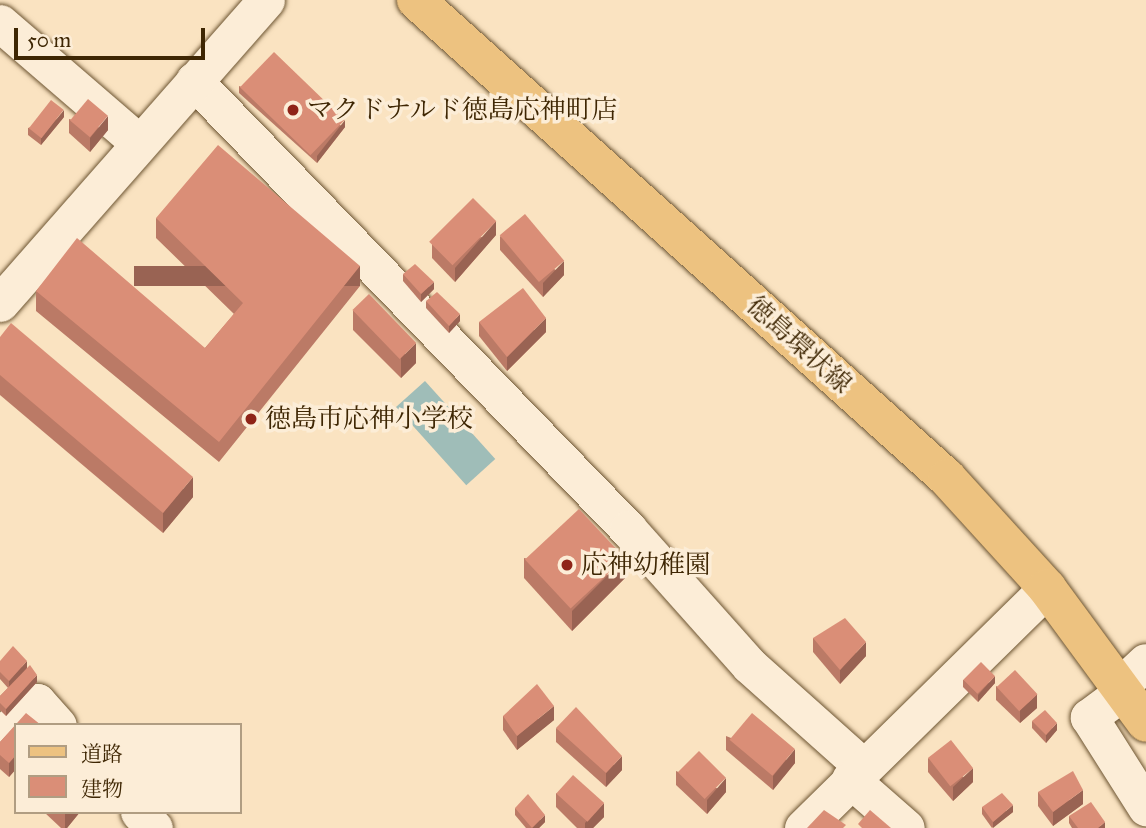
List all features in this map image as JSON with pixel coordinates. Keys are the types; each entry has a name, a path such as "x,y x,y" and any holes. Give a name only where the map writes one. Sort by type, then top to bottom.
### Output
{"main road":[{"name":"徳島環状線","path":"416,0 947,478 1130,680 1146,723"}],"street":[{"path":"0,303 266,0"},
{"path":"0,23 139,143"},
{"path":"194,81 628,529 749,665 856,773 906,828"},
{"path":"803,828 1047,588"},
{"path":"1130,680 1089,717 1146,807"},
{"path":"15,723 37,702 56,723"},
{"path":"0,737 14,724"},
{"path":"141,814 154,828"}],"water":[{"path":"425,381 495,459 466,485 396,407"}],"building":[{"name":"マクドナルド徳島応神町店","path":"274,52 344,120 310,155 240,87"},
{"path":"88,99 108,116 90,137 70,120"},
{"path":"51,100 64,110 41,138 29,128"},
{"path":"218,145 360,266 219,442 36,291 77,238 205,348 243,303 156,218"},
{"path":"473,198 496,221 452,265 429,242"},
{"path":"525,214 564,261 539,282 500,235"},
{"path":"415,264 434,282 421,294 403,274"},
{"path":"523,288 546,318 507,357 479,322"},
{"path":"437,292 460,314 449,326 426,301"},
{"path":"369,294 416,343 400,359 352,310"},
{"path":"11,323 193,477 163,513 0,375 0,337"},
{"path":"579,509 625,558 571,608 525,559"},
{"path":"845,618 866,642 840,670 813,638"},
{"path":"13,646 27,661 9,681 0,672 0,661"},
{"path":"981,662 995,676 977,694 963,680"},
{"path":"30,665 37,675 6,709 0,703 0,696"},
{"path":"1015,670 1038,694 1019,711 997,687"},
{"path":"537,684 554,706 517,736 503,716"},
{"path":"576,707 622,756 606,773 556,728"},
{"path":"1045,710 1057,723 1046,735 1032,721"},
{"path":"26,713 38,723 17,723"},
{"path":"752,713 795,749 772,776 730,740"},
{"path":"14,726 14,757 9,763 0,755 0,742"},
{"path":"951,740 973,768 950,786 928,758"},
{"path":"699,751 726,778 705,799 678,772"},
{"path":"1073,771 1083,790 1053,812 1038,792"},
{"path":"573,775 604,803 587,822 556,794"},
{"path":"1002,793 1013,805 993,822 982,807"},
{"path":"528,794 545,815 532,828 515,808"},
{"path":"1091,802 1105,822 1098,828 1078,828 1069,816"},
{"path":"824,810 846,825 843,828 807,828"},
{"path":"870,810 891,828 862,828 858,824"}],"place":[{"name":"マクドナルド徳島応神町店","path":"293,110"},
{"name":"徳島市応神小学校","path":"251,419"},
{"name":"応神幼稚園","path":"567,565"}]}
